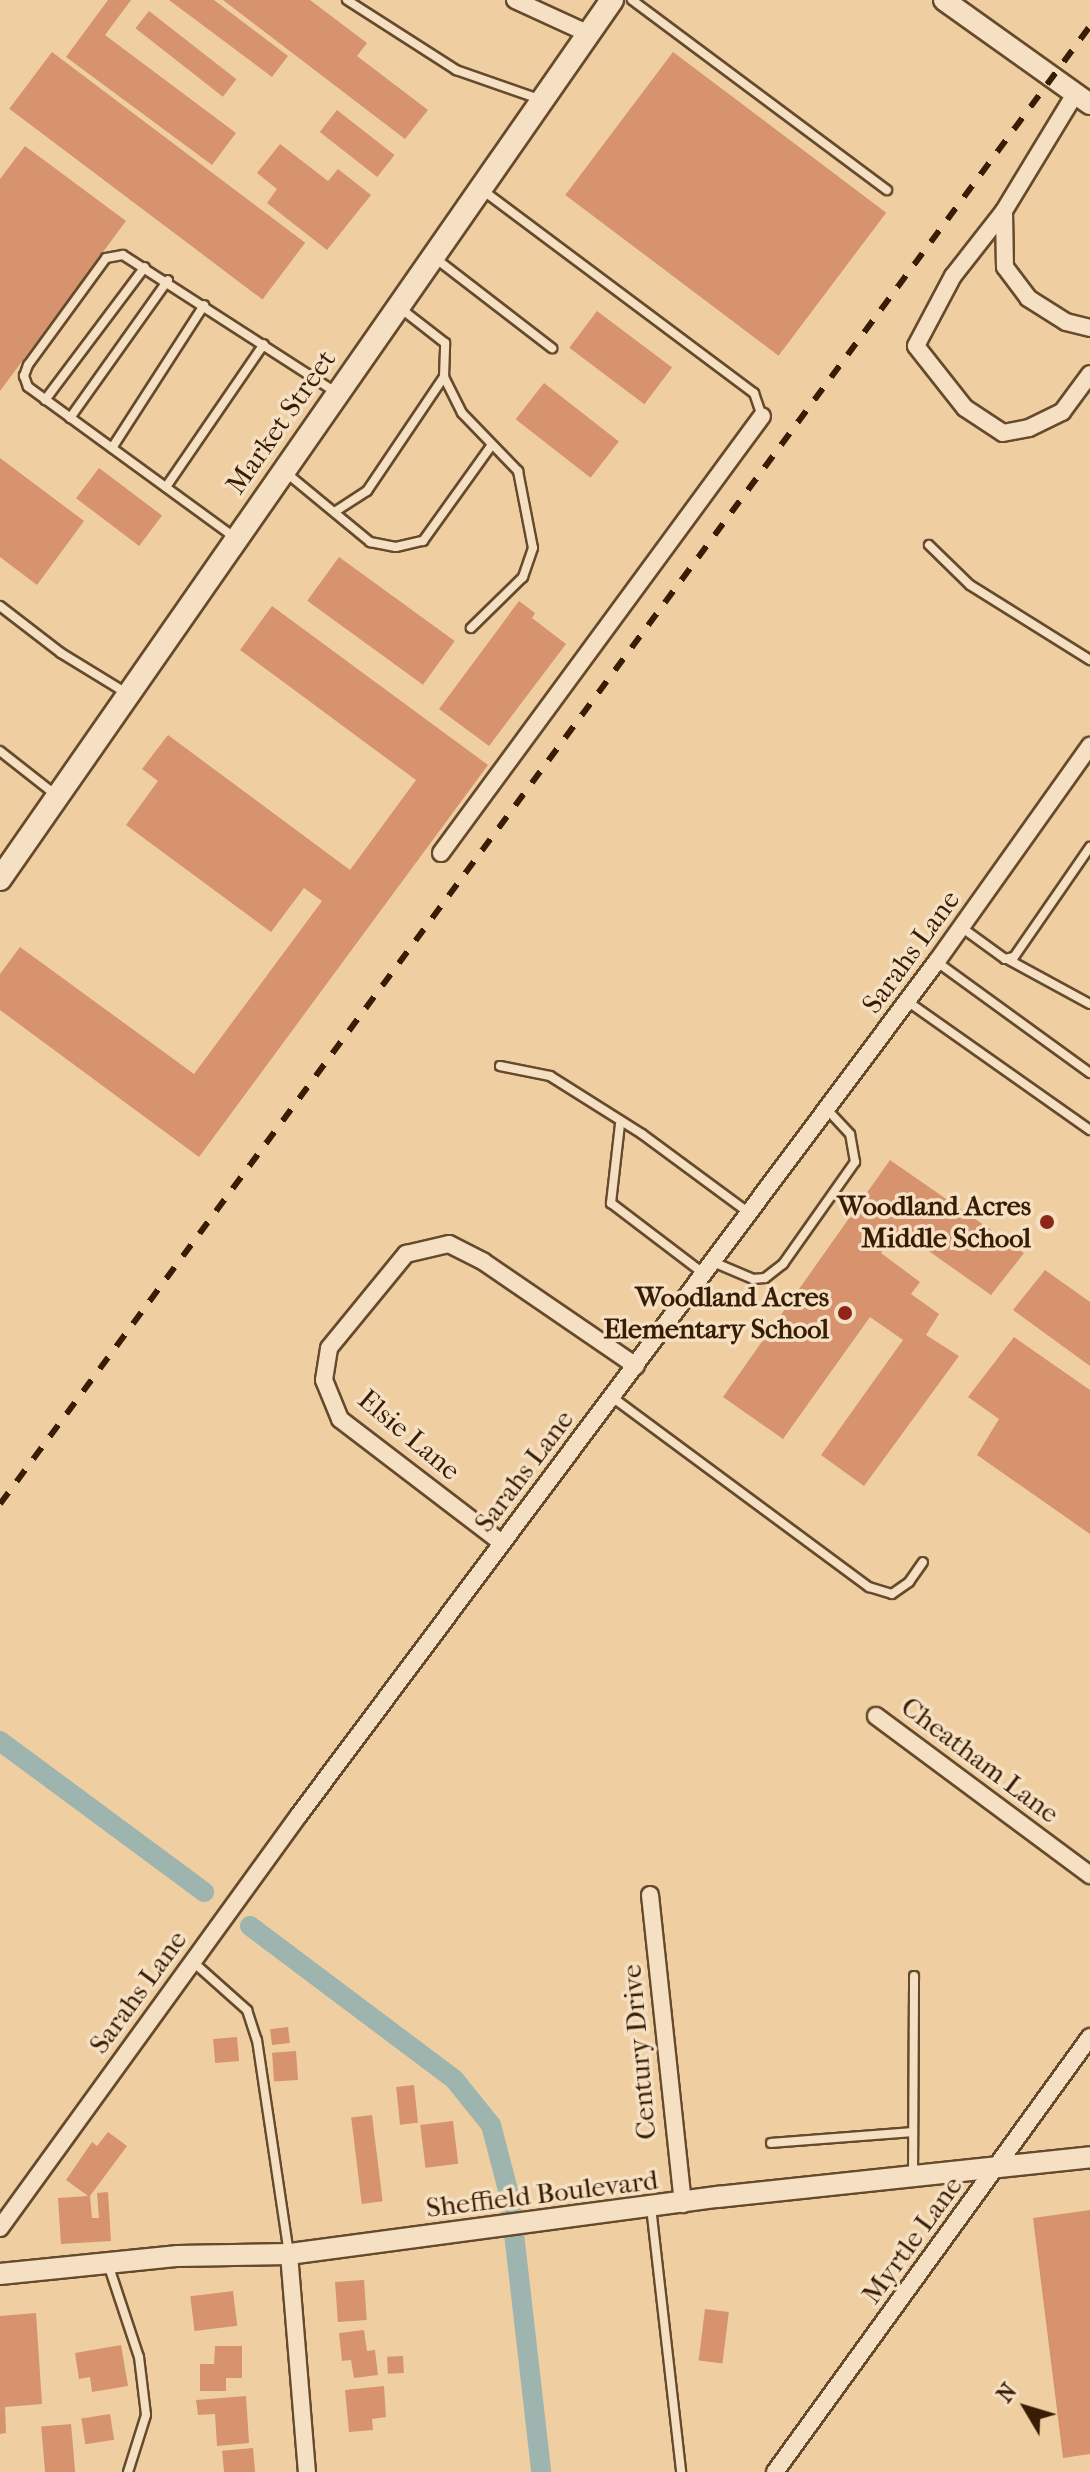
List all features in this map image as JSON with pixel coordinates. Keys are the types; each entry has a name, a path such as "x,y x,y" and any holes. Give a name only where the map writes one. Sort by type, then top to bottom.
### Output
{"main road":[{"name":"Market Street","path":"0,879 612,0"}],"street":[{"path":"515,0 589,34"},
{"path":"944,0 1082,99 1004,211 953,276 916,346 965,408 1003,433 1029,428 1062,412 1090,374"},
{"path":"1004,211 1005,267 1028,298 1066,322 1090,328"},
{"path":"441,853 762,416"},
{"name":"Sarahs Lane","path":"0,2228 192,1961 1087,756"},
{"name":"Elsie Lane","path":"502,1543 340,1419 324,1380 329,1348 406,1254 449,1244 484,1262 636,1366"},
{"name":"Cheatham Lane","path":"876,1716 1090,1875"},
{"name":"Century Drive","path":"650,1895 683,2204"},
{"name":"Myrtle Lane","path":"775,2472 1090,2037"},
{"name":"Sheffield Boulevard","path":"0,2274 108,2263 289,2254 651,2207 1090,2157"},
{"path":"289,2254 307,2472"}],"lane":[{"path":"347,0 456,70 543,101"},
{"path":"632,0 887,190"},
{"path":"481,189 754,393 762,416"},
{"path":"237,538 28,387 24,376 28,365 106,258 123,255 168,280 338,393"},
{"path":"435,257 552,348"},
{"path":"45,400 145,267"},
{"path":"70,418 168,280"},
{"path":"112,448 204,305"},
{"path":"398,306 445,343 444,377 462,413 518,471 533,548 523,577 471,628"},
{"path":"166,487 264,344"},
{"path":"336,511 367,491 444,377"},
{"path":"284,470 370,542 396,547 423,541 491,446"},
{"path":"929,545 970,585 1090,660"},
{"path":"0,606 61,653 129,694"},
{"path":"0,751 58,796"},
{"path":"1009,960 1090,847"},
{"path":"961,927 1009,960 1090,1004"},
{"path":"937,961 1090,1073"},
{"path":"907,1001 1090,1130"},
{"path":"500,1066 550,1076 620,1124 642,1134 749,1214"},
{"path":"620,1124 611,1203 708,1268 753,1279 765,1278 783,1264 855,1162 850,1134 827,1109"},
{"path":"612,1397 869,1587 892,1594 909,1582 923,1562"},
{"path":"192,1961 247,2010 257,2040 289,2254"},
{"path":"913,2178 914,1976"},
{"path":"771,2143 913,2132"},
{"path":"651,2207 681,2472"},
{"path":"108,2263 139,2357 146,2415 128,2472"}],"building":[{"path":"108,0 131,0 105,35 236,133 212,165 66,57"},
{"path":"169,0 214,0 288,56 272,77"},
{"path":"223,0 310,0 367,43 357,56 428,110 405,139"},
{"path":"149,11 236,79 223,97 135,28"},
{"path":"52,52 305,243 262,299 9,109"},
{"path":"673,52 886,213 779,356 565,195"},
{"path":"337,110 395,155 377,177 320,132"},
{"path":"280,144 328,181 338,169 371,195 327,250 267,203 277,189 257,173"},
{"path":"25,146 126,221 0,391 0,179"},
{"path":"597,311 672,368 644,404 569,348"},
{"path":"544,383 619,441 591,478 516,419"},
{"path":"0,458 84,521 37,585 0,557"},
{"path":"99,468 162,516 139,546 76,498"},
{"path":"339,557 455,641 423,685 307,601"},
{"path":"519,601 535,613 532,618 566,644 489,746 439,709"},
{"path":"272,606 488,765 199,1157 0,1010 0,974 20,947 194,1074 322,901 304,888 271,932 126,825 158,781 142,769 168,735 350,870 416,780 240,650"},
{"path":"890,1160 1024,1253 991,1295 899,1230 881,1253 920,1282 911,1294 939,1314 926,1335 959,1356 864,1486 821,1455 903,1340 870,1317 783,1439 723,1397"},
{"path":"1045,1270 1090,1302 1090,1366 1013,1310"},
{"path":"1014,1337 1090,1390 1090,1534 977,1455 999,1419 968,1397"},
{"path":"288,2027 290,2043 272,2045 270,2029"},
{"path":"237,2037 239,2061 215,2063 213,2039"},
{"path":"296,2051 298,2080 274,2082 272,2053"},
{"path":"414,2085 418,2123 400,2125 396,2087"},
{"path":"372,2115 383,2201 362,2204 351,2118"},
{"path":"453,2121 458,2164 425,2168 420,2125"},
{"path":"108,2132 127,2146 90,2196 92,2218 99,2218 97,2193 108,2192 111,2241 61,2244 58,2198 88,2196 66,2180 92,2142 97,2146"},
{"path":"1090,2210 1090,2454 1063,2458 1033,2218"},
{"path":"364,2280 367,2320 338,2322 335,2282"},
{"path":"233,2291 237,2326 195,2331 190,2296"},
{"path":"705,2309 729,2312 722,2364 699,2361"},
{"path":"36,2313 42,2404 5,2407 6,2433 0,2434 0,2316"},
{"path":"364,2330 367,2351 375,2350 378,2375 354,2378 351,2360 342,2361 339,2333"},
{"path":"121,2345 128,2386 92,2392 90,2377 79,2379 75,2353"},
{"path":"215,2346 242,2346 242,2378 226,2378 226,2391 200,2391 200,2364 214,2364"},
{"path":"403,2356 404,2373 388,2374 387,2357"},
{"path":"384,2386 386,2417 372,2419 373,2430 349,2432 345,2390"},
{"path":"246,2396 249,2443 217,2446 215,2414 198,2415 196,2400"},
{"path":"110,2414 114,2440 85,2444 81,2419"},
{"path":"71,2424 75,2472 45,2472 41,2427"},
{"path":"253,2448 255,2472 224,2472 222,2451"}],"waterway":[{"path":"0,1741 204,1892"},
{"path":"250,1926 454,2079 491,2125 510,2198 541,2472"}],"railway":[{"path":"0,1504 1090,26"}],"place":[{"name":"Woodland Acres Middle School","path":"1047,1222"},
{"name":"Woodland Acres Elementary School","path":"845,1313"}]}
